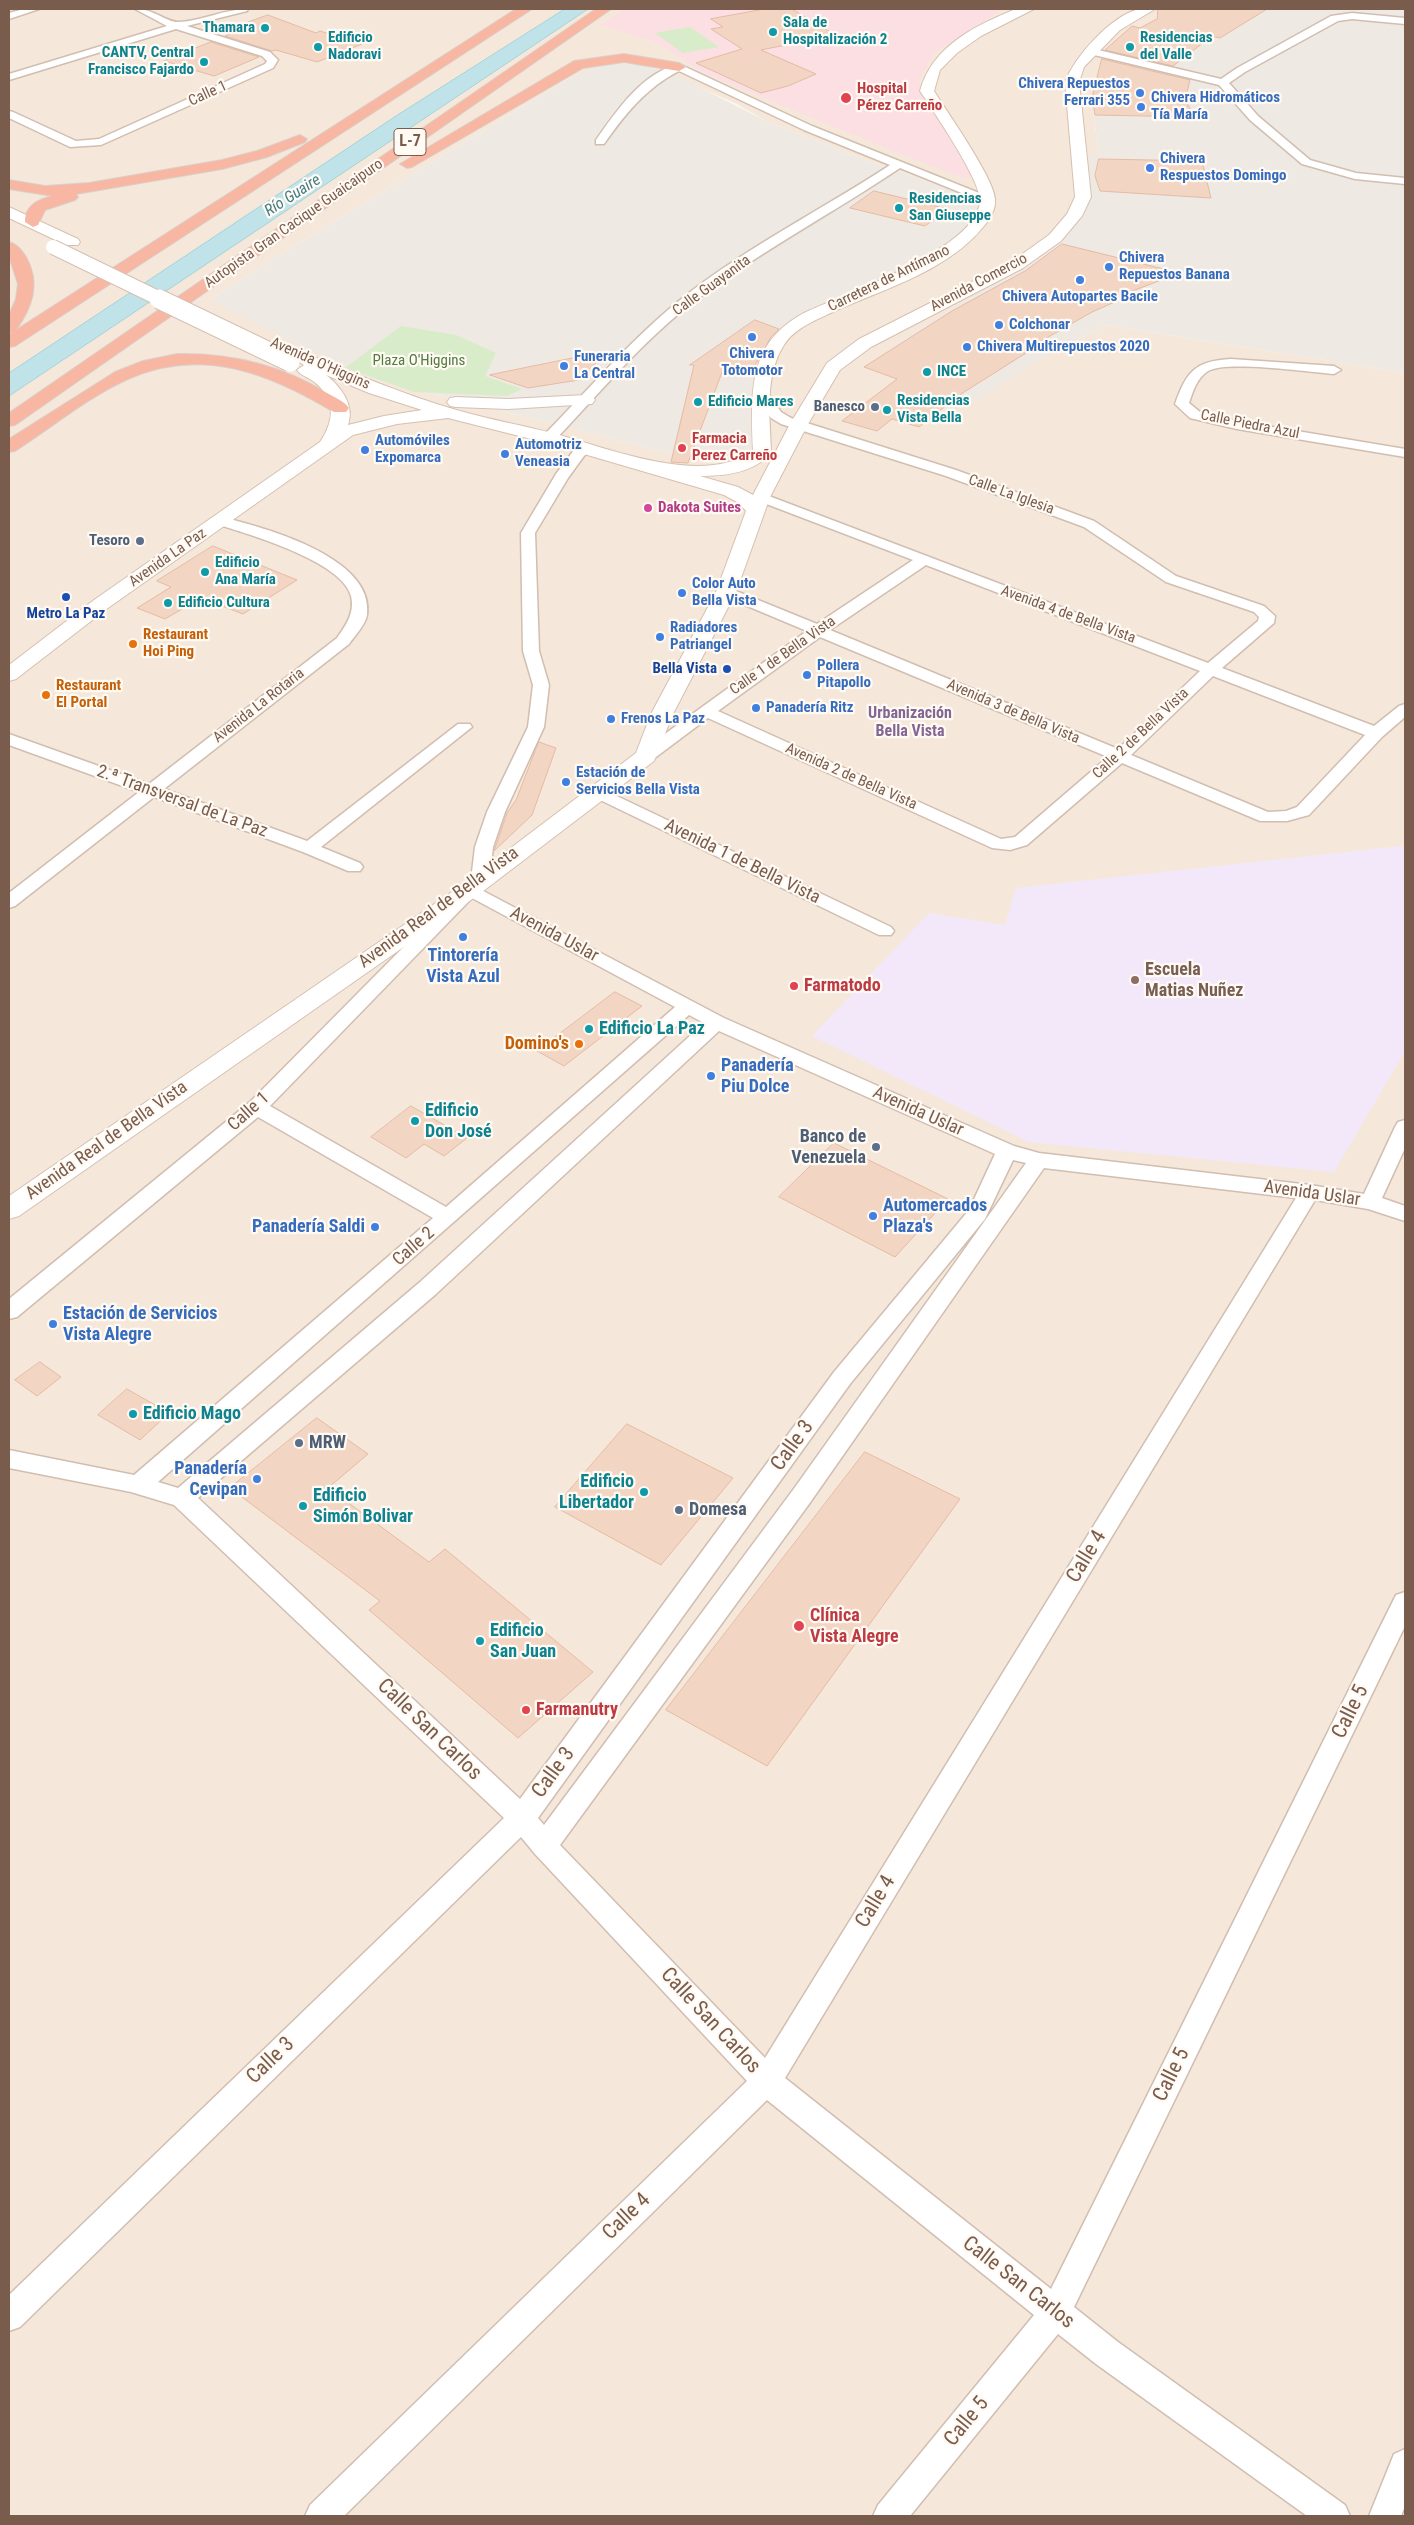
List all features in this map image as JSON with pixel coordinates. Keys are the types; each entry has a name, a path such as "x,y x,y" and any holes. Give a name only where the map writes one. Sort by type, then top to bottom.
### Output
{"highway":[{"path":"9,342 525,9"},
{"name":"Autopista Gran Cacique Guaicaipuro","path":"9,421 604,9"},
{"path":"314,210 358,194 579,64 624,58 679,67"},
{"path":"9,184 35,190 58,191 222,164 286,146 347,114 381,103"},
{"path":"32,222 34,210 59,199 185,178 205,181"},
{"path":"163,241 211,196"},
{"path":"9,247 20,261 26,276 27,286 25,302 9,328"},
{"path":"9,447 121,376 165,362 204,357 252,366 295,381 340,408"}],"main road":[{"path":"988,198 974,166 927,91 933,70 946,56 987,28 1027,9"},
{"name":"Avenida Comercio","path":"759,505 799,424 833,367 865,343 1017,265 1055,238 1074,216 1080,206 1083,190 1072,82 1078,66 1094,52 1115,27 1149,9"},
{"name":"Carretera de Antímano","path":"761,393 763,375 775,344 786,332 816,314 952,249 975,230 986,210 988,198"},
{"name":"Avenida O'Higgins","path":"9,212 72,242 295,360"},
{"name":"Avenida O'Higgins","path":"9,226 295,360 448,413 651,466 740,494 759,505"},
{"path":"295,360 328,384 337,395 340,408"},
{"path":"375,389 486,404 586,400"},
{"name":"Avenida O'Higgins","path":"651,466 722,470 754,460 762,452 761,393"},
{"name":"Avenida La Paz","path":"328,443 338,431 341,423 340,408"},
{"name":"Avenida La Paz","path":"9,675 101,604 222,521 328,443 347,432 371,424 410,416 448,413"},
{"path":"646,756 662,714 726,592 759,505"},
{"name":"Avenida Real de Bella Vista","path":"9,1210 475,885 646,756"}],"street":[{"path":"9,16 34,9"},
{"name":"Calle 1","path":"9,114 74,144 101,142 269,66 273,60 266,54 176,26 140,9"},
{"path":"9,77 176,26 243,9"},
{"path":"1223,83 1241,70 1335,18 1352,16 1405,21"},
{"path":"1094,52 1223,83 1267,130 1306,162 1355,176 1405,181"},
{"path":"600,142 636,94 658,76 679,67 808,128 988,198"},
{"name":"Calle Guayanita","path":"549,438 643,340 692,298 775,242 899,164"},
{"name":"Calle Piedra Azul","path":"1334,370 1227,363 1205,366 1189,382 1182,404 1195,415 1237,425 1405,453"},
{"name":"Calle La Iglesia","path":"761,393 776,415 951,473 1090,524 1115,540 1140,560 1171,579 1259,609"},
{"path":"475,885 484,847 496,812 536,727 541,686 531,651 528,533 561,477 579,453 587,448"},
{"name":"Avenida 4 de Bella Vista","path":"759,505 922,560 1211,668 1376,733"},
{"name":"Avenida La Rotaria","path":"9,902 343,641 360,619 360,604 355,588 344,574 325,559 293,544 222,521"},
{"name":"Calle 1 de Bella Vista","path":"646,756 705,711 819,630 922,560"},
{"name":"Avenida 3 de Bella Vista","path":"726,592 1266,817 1287,816 1303,811 1376,733"},
{"name":"Calle 2 de Bella Vista","path":"998,844 1010,845 1022,841 1119,756 1211,668 1266,623 1267,616 1259,609"},
{"path":"1376,733 1405,709"},
{"name":"Avenida 2 de Bella Vista","path":"705,711 998,844"},
{"path":"309,848 464,727"},
{"name":"2.ª Transversal de La Paz","path":"9,739 309,848 354,867"},
{"name":"Avenida 1 de Bella Vista","path":"598,792 885,931"},
{"name":"Calle 1","path":"9,1311 257,1107 475,885"},
{"name":"Avenida Uslar","path":"475,885 687,1007 1007,1151 1039,1160 1310,1192 1370,1202 1405,1214"},
{"name":"Calle 2","path":"134,1484 448,1217 687,1007"},
{"path":"182,1498 428,1288 717,1022"},
{"path":"257,1107 448,1217"},
{"path":"1370,1202 1405,1127"},
{"name":"Calle 3","path":"9,2316 522,1818 842,1378 978,1214 1007,1151"},
{"name":"Calle 3","path":"544,1846 801,1497 1039,1160"},
{"name":"Calle 4","path":"321,2516 766,2080 1310,1192"},
{"name":"Calle San Carlos","path":"9,1459 134,1484 182,1498 522,1818 544,1846 766,2080 798,2109 1107,2353 1334,2516"},
{"name":"Calle San Carlos","path":"9,1468 134,1484"},
{"name":"Calle 5","path":"889,2516 1056,2313 1405,1602"},
{"path":"1385,2516 1405,2465"}],"shaded area":[{"path":"9,9 1188,9 1140,31 1091,94 1099,156 1086,155 1089,198 1082,219 1064,238 984,289 1038,360 1106,325 1405,373 1405,2516 9,2516","holes":["630,63 657,69 735,103 766,121 846,153 964,194 918,262 799,315 779,329 753,369 756,395 720,463 706,462 377,380 211,299 294,246 570,78 602,65"]},
{"name":"Hospital Pérez Carreño","path":"625,9 1003,9 934,53 918,82 973,175 963,178 898,153 708,75 654,41 600,25"},
{"path":"1188,9 1405,9 1405,373 1106,325 1038,360 967,406 867,368 899,342 1064,238 1082,219 1089,198 1086,155 1099,155 1091,94 1099,72 1112,49 1140,31"},
{"path":"617,63 642,65 673,74 766,121 846,153 972,197 977,205 977,212 967,230 952,243 918,262 799,315 779,329 753,369 756,395 750,455 728,463 706,462 377,380 288,340 211,299 294,246 570,78 594,67"},
{"name":"Escuela Matias Nuñez","path":"1402,846 1405,852 1405,1051 1334,1172 1029,1142 812,1036 929,913 1005,925 1016,888"}],"green space":[{"path":"690,27 719,47 683,53 655,33"},
{"name":"Plaza O'Higgins","path":"401,326 456,335 496,353 485,376 522,389 507,396 414,392 345,368"}],"water":[{"name":"Río Guaire","path":"565,9 588,9 9,396 9,373 396,116"}],"building":[{"path":"765,9 792,9 835,35 761,50 816,74 788,86 761,93 696,63 742,49 711,29 723,27 711,19"},
{"path":"1158,9 1267,9 1220,38 1212,36 1173,66 1105,50 1132,26 1140,28 1157,19"},
{"path":"268,15 316,33 320,31 362,44 317,62 276,50 272,51 225,36 237,31 230,29"},
{"name":"CANTV, Central Francisco Fajardo","path":"211,42 259,57 214,76 164,61"},
{"path":"1102,59 1190,80 1185,100 1195,117 1095,115 1092,98"},
{"path":"1099,159 1202,161 1211,198 1100,191 1095,176"},
{"name":"Residencias San Giuseppe","path":"874,191 948,209 925,226 850,208"},
{"path":"1062,244 1180,273 1111,299 1117,301 1092,312 1022,352 1026,353 961,394 919,427 892,419 877,431 842,421 897,379 864,367 952,311 1025,271"},
{"path":"755,320 779,329 771,337 753,369 724,367 688,463 671,462 694,365 690,365"},
{"name":"Funeraria La Central","path":"603,352 585,379 528,388 490,375"},
{"path":"213,546 297,580 243,614 201,598 165,619 137,608 171,587 157,581"},
{"name":"Estación de Servicios Bella Vista","path":"539,742 556,748 532,815 494,851 507,813 516,800"},
{"name":"Edificio La Paz","path":"615,992 642,1006 564,1066 537,1051"},
{"name":"Edificio Don José","path":"411,1106 467,1138 444,1156 424,1144 406,1158 371,1137"},
{"name":"Automercados Plaza's","path":"834,1143 948,1199 895,1257 779,1197"},
{"name":"Estación de Servicios Vista Alegre","path":"40,1362 61,1377 37,1396 15,1380"},
{"name":"Edificio Mago","path":"127,1389 169,1413 140,1440 98,1415"},
{"path":"317,1418 368,1454 328,1488 429,1562 445,1549 593,1672 518,1738 369,1610 380,1601 230,1488"},
{"name":"Edificio Libertador","path":"627,1424 733,1478 661,1565 555,1507"},
{"name":"Clínica Vista Alegre","path":"865,1452 960,1499 767,1766 666,1710"}],"place":[{"name":"Thamara","path":"265,28"},
{"name":"Sala de Hospitalización 2","path":"773,32"},
{"name":"Edificio Nadoravi","path":"318,47"},
{"name":"Residencias del Valle","path":"1130,47"},
{"name":"CANTV, Central Francisco Fajardo","path":"204,62"},
{"name":"Chivera Repuestos Ferrari 355","path":"1140,93"},
{"name":"Hospital Pérez Carreño","path":"846,98"},
{"name":"Chivera Hidromáticos Tía María","path":"1141,107"},
{"name":"Chivera Respuestos Domingo","path":"1150,168"},
{"name":"Residencias San Giuseppe","path":"899,208"},
{"name":"Chivera Repuestos Banana","path":"1109,267"},
{"name":"Chivera Autopartes Bacile","path":"1080,280"},
{"name":"Colchonar","path":"999,325"},
{"name":"Chivera Totomotor","path":"752,337"},
{"name":"Chivera Multirepuestos 2020","path":"967,347"},
{"name":"Funeraria La Central","path":"564,366"},
{"name":"INCE","path":"927,372"},
{"name":"Edificio Mares","path":"698,402"},
{"name":"Banesco","path":"875,407"},
{"name":"Residencias Vista Bella","path":"887,410"},
{"name":"Farmacia Perez Carreño","path":"682,448"},
{"name":"Automóviles Expomarca","path":"365,450"},
{"name":"Automotriz Veneasia","path":"505,454"},
{"name":"Dakota Suites","path":"648,508"},
{"name":"Tesoro","path":"140,541"},
{"name":"Edificio Ana María","path":"205,572"},
{"name":"Color Auto Bella Vista","path":"682,593"},
{"name":"Metro La Paz","path":"66,597"},
{"name":"Edificio Cultura","path":"168,603"},
{"name":"Radiadores Patriangel","path":"660,637"},
{"name":"Restaurant Hoi Ping","path":"133,644"},
{"name":"Bella Vista","path":"727,669"},
{"name":"Pollera Pitapollo","path":"807,675"},
{"name":"Restaurant El Portal","path":"46,695"},
{"name":"Panadería Ritz","path":"756,708"},
{"name":"Frenos La Paz","path":"611,719"},
{"name":"Estación de Servicios Bella Vista","path":"566,782"},
{"name":"Tintorería Vista Azul","path":"463,937"},
{"name":"Escuela Matias Nuñez","path":"1135,980"},
{"name":"Farmatodo","path":"794,986"},
{"name":"Edificio La Paz","path":"589,1029"},
{"name":"Domino's","path":"579,1044"},
{"name":"Panadería Piu Dolce","path":"711,1076"},
{"name":"Edificio Don José","path":"415,1121"},
{"name":"Banco de Venezuela","path":"876,1147"},
{"name":"Automercados Plaza's","path":"873,1216"},
{"name":"Panadería Saldi","path":"375,1227"},
{"name":"Estación de Servicios Vista Alegre","path":"53,1324"},
{"name":"Edificio Mago","path":"133,1414"},
{"name":"MRW","path":"299,1443"},
{"name":"Panadería Cevipan","path":"257,1479"},
{"name":"Edificio Libertador","path":"644,1492"},
{"name":"Edificio Simón Bolivar","path":"303,1506"},
{"name":"Domesa","path":"679,1510"},
{"name":"Clínica Vista Alegre","path":"799,1626"},
{"name":"Edificio San Juan","path":"480,1641"},
{"name":"Farmanutry","path":"526,1710"}],"district":[{"name":"Urbanización Bella Vista","path":"910,723"}]}
